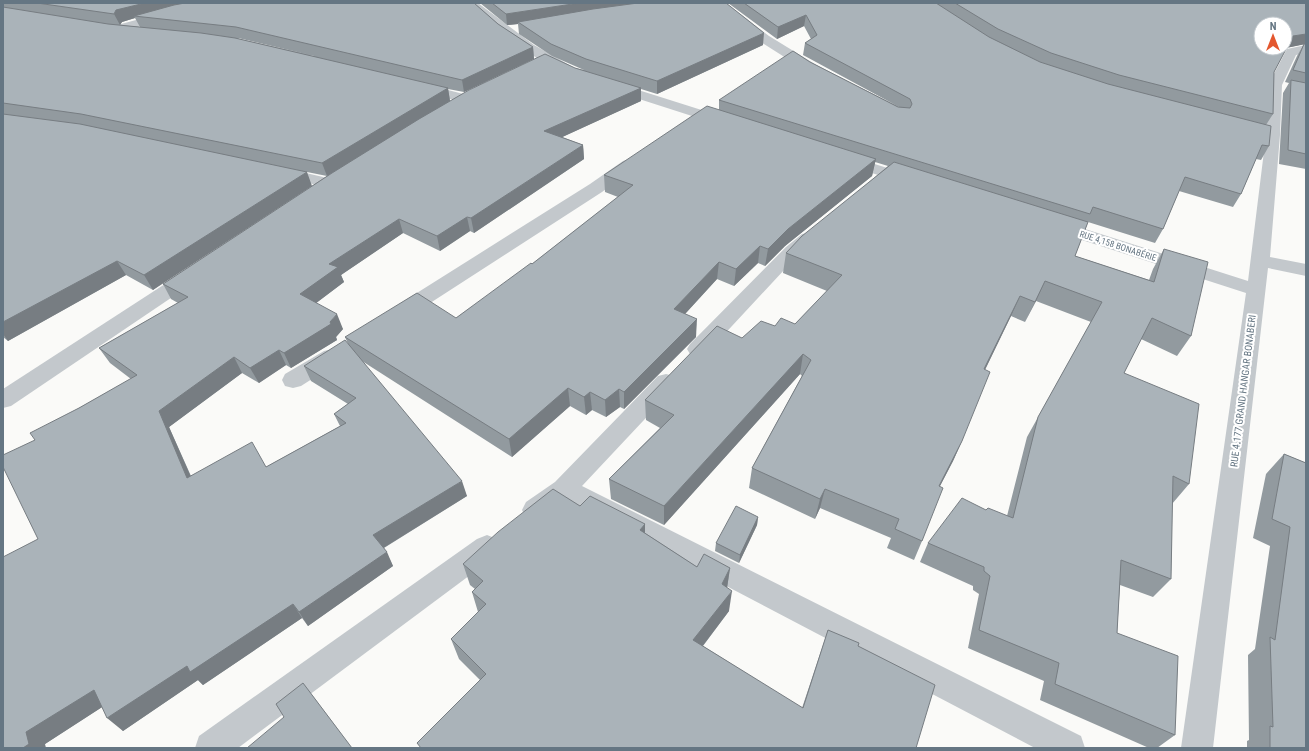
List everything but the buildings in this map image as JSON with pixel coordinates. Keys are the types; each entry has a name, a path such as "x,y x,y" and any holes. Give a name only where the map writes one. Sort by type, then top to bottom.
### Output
{"street":[{"path":"144,33 110,29 177,12 226,3"},
{"path":"471,3 505,31 539,63 738,126"},
{"path":"719,3 765,39 821,74"},
{"path":"505,31 520,28"},
{"name":"RUE 4.177 GRAND HANGAR BONABERI","path":"1196,748 1260,261 1266,133 1291,52 1306,49"},
{"path":"407,84 473,95 448,110"},
{"path":"682,127 700,114"},
{"path":"387,321 596,188 645,153"},
{"path":"835,156 879,180 925,184"},
{"path":"268,170 337,179 310,196"},
{"name":"RUE 4,158 BONABÉRIE","path":"1038,220 1256,290"},
{"path":"211,748 405,608 564,489 792,251 822,226"},
{"path":"1260,261 1306,270"},
{"path":"3,400 205,266"},
{"path":"293,380 347,346"},
{"path":"564,489 1069,748"}]}
